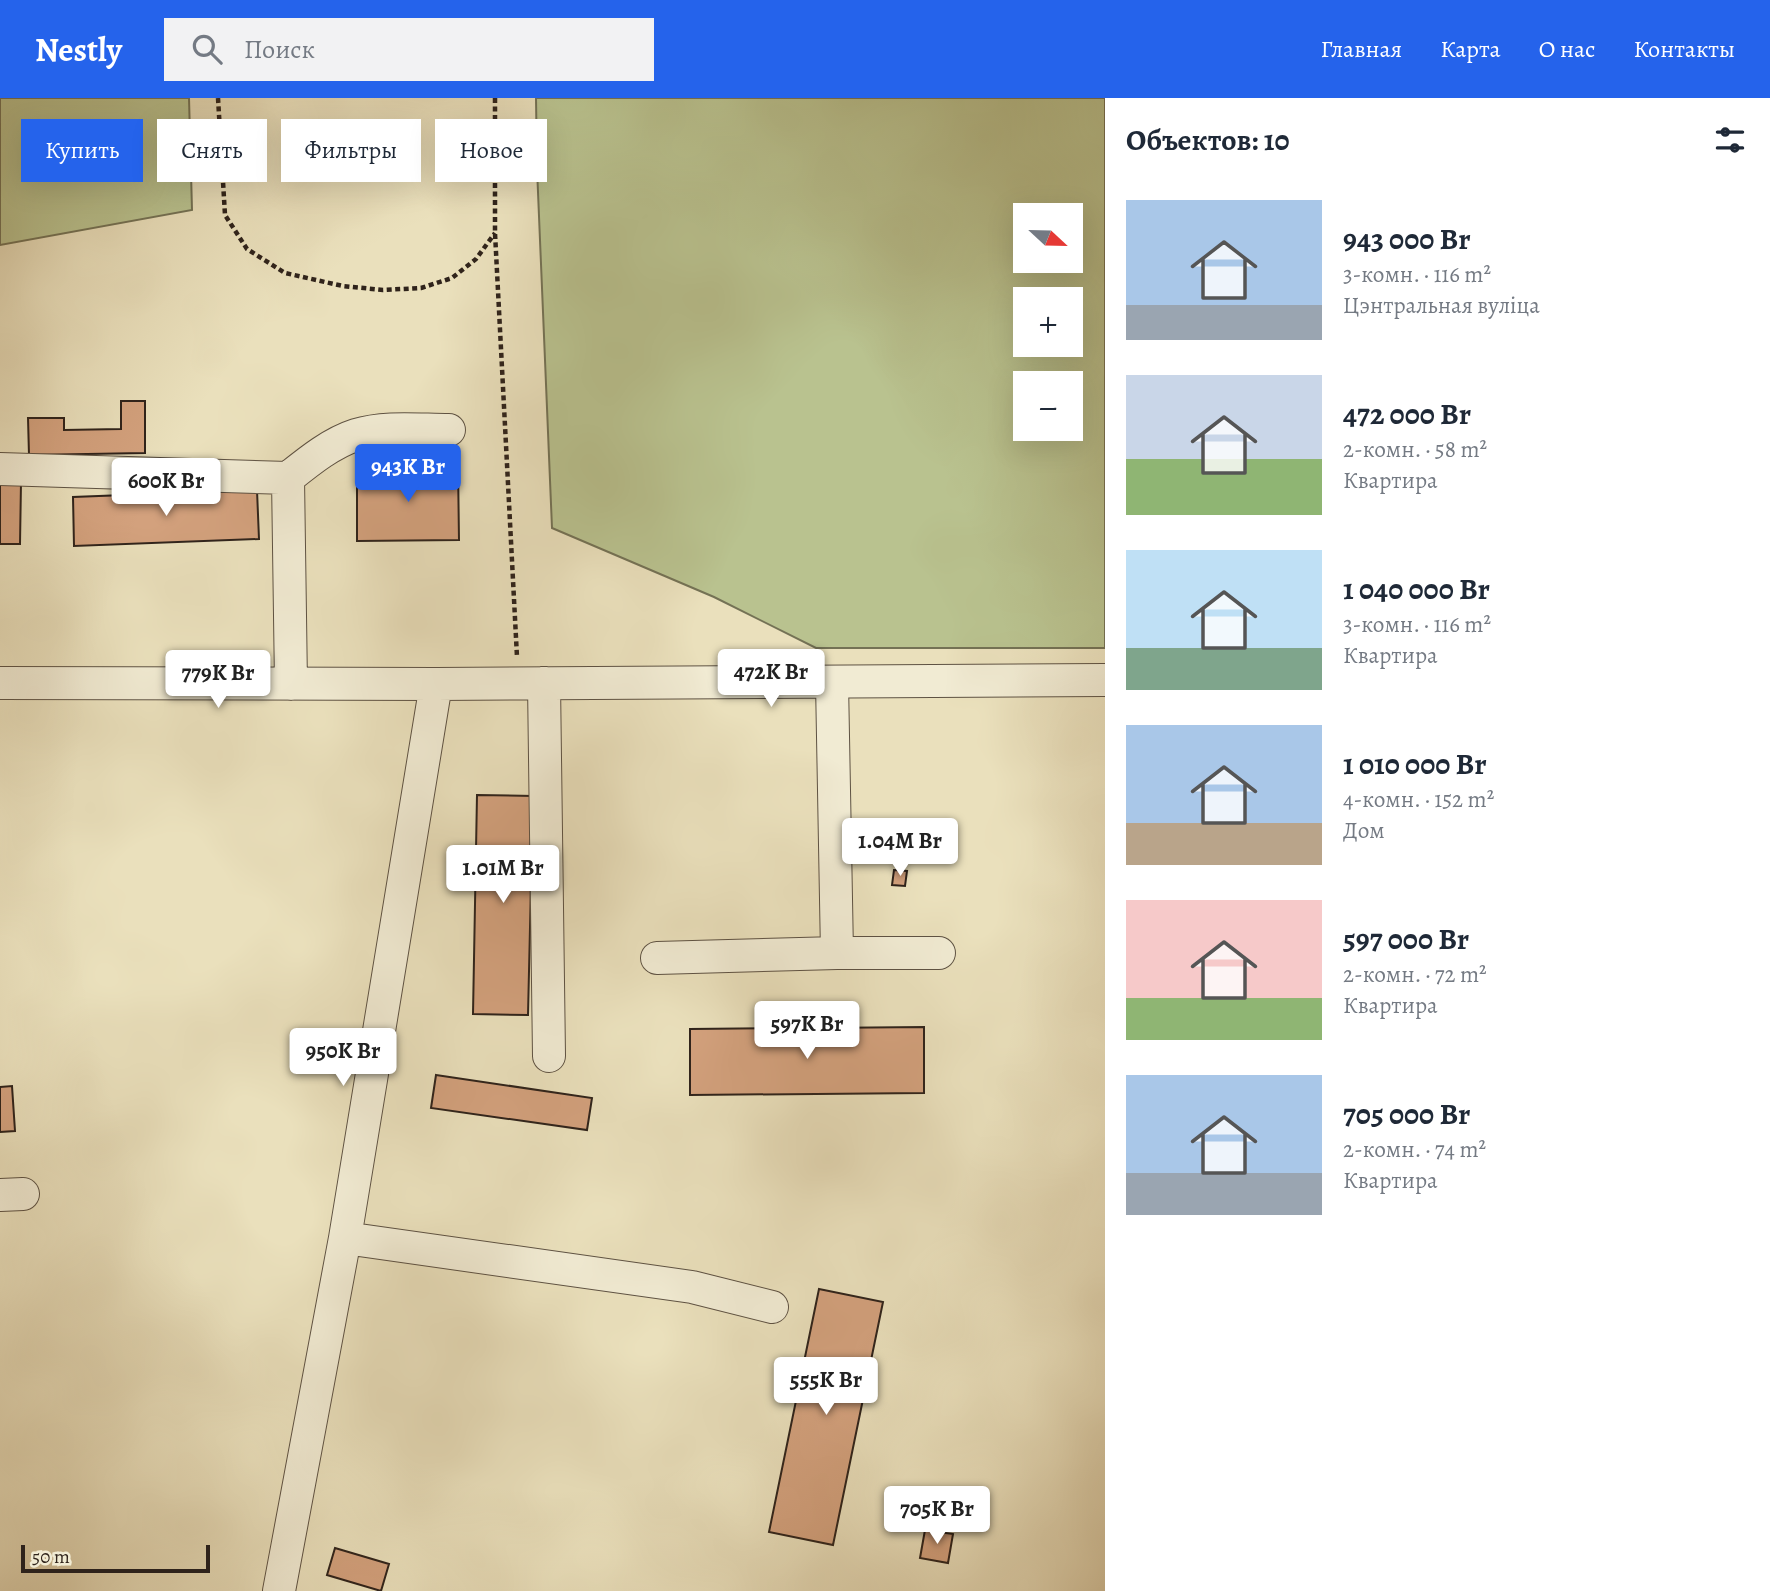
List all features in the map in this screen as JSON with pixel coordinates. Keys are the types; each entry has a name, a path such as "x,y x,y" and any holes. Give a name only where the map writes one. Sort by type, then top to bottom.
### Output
{"street":[{"path":"0,469 288,478 319,454 356,435 387,430 449,430"},
{"path":"288,478 290,684"},
{"path":"0,683 1105,681"},
{"path":"832,682 837,953"},
{"path":"531,683 549,1056"},
{"path":"279,1591 345,1238 436,684"},
{"path":"657,958 939,953"},
{"path":"345,1238 692,1287 772,1307"}],"path":[{"path":"218,98 225,215 247,249 285,273 343,286 383,290 421,288 452,278 476,259 495,233"},
{"path":"495,98 495,233 531,683"}],"green space":[{"path":"0,98 189,98 190,119 157,119 157,182 191,182 192,210 0,245"},
{"path":"536,98 1105,98 1105,648 816,648 714,597 552,528 538,182 547,182 547,119 536,119"}],"building":[{"path":"121,401 145,401 145,453 29,455 28,418 64,418 64,430 121,429"},
{"path":"458,466 459,540 357,541 357,467"},
{"path":"0,482 21,482 20,544 0,544"},
{"path":"257,490 259,539 74,546 73,497"},
{"path":"477,795 533,796 528,1015 473,1014"},
{"path":"857,851 877,851 878,861 857,861"},
{"path":"894,870 907,871 905,886 892,885"},
{"path":"924,1027 924,1093 690,1095 690,1029"},
{"path":"436,1075 592,1098 587,1130 431,1108"},
{"path":"12,1086 15,1131 0,1132 0,1087"},
{"path":"819,1289 883,1302 833,1545 769,1532"},
{"path":"925,1530 953,1534 948,1563 920,1558"},
{"path":"335,1548 389,1564 381,1591 327,1575"}]}
